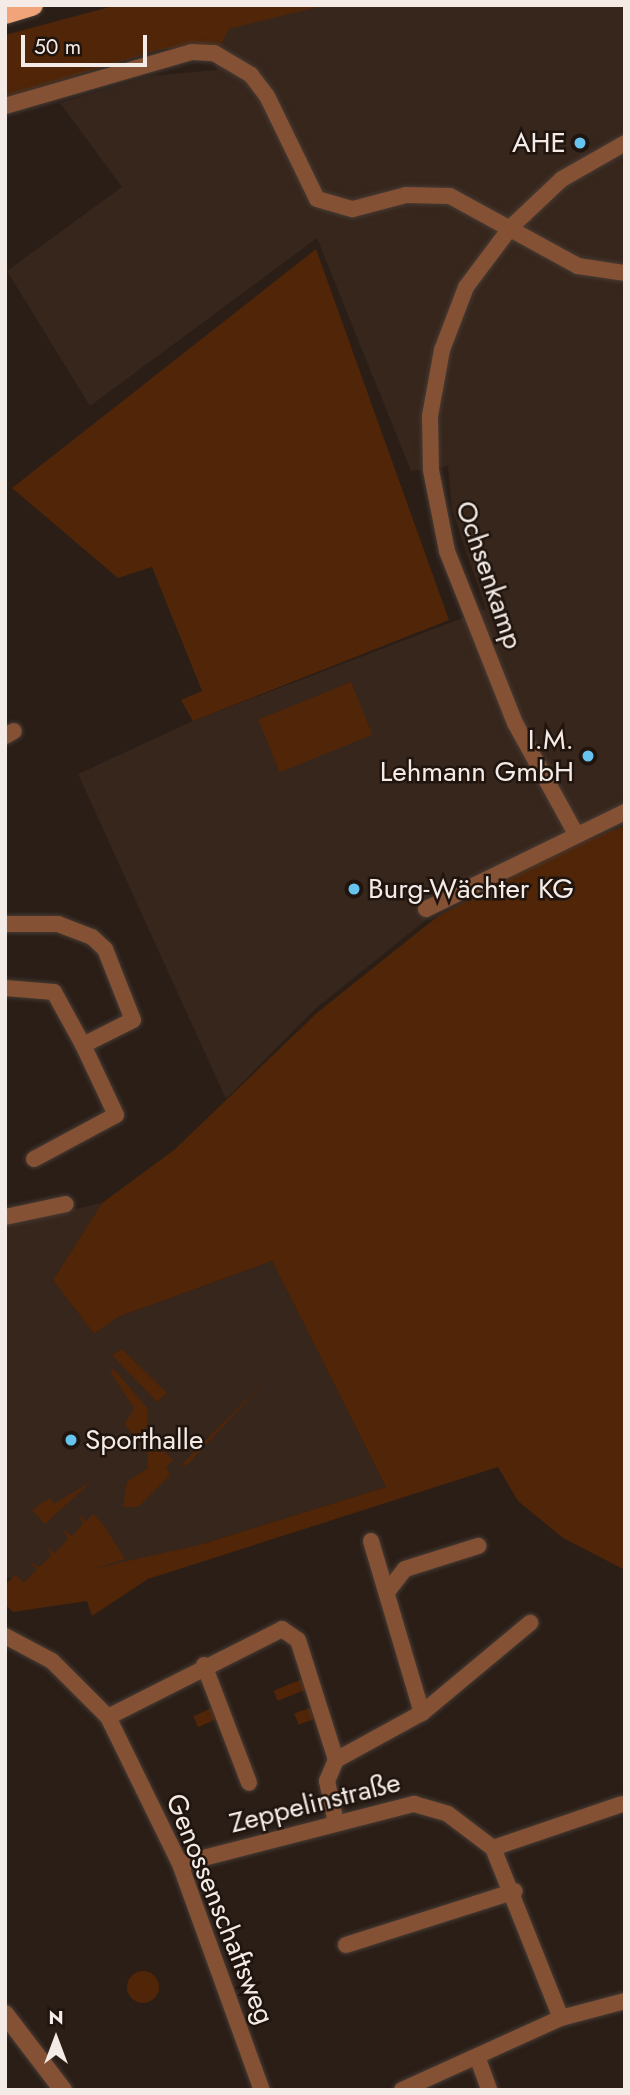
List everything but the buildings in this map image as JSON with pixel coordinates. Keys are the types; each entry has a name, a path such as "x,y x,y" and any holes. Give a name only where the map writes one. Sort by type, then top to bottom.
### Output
{"highway":[{"path":"5,13 32,5"}],"street":[{"path":"5,106 192,52 214,53 251,75 267,96 317,199 353,209 436,194 460,199 578,266 625,273"},
{"name":"Ochsenkamp","path":"576,834 515,723 447,551 431,470 431,398 445,341 466,287 511,228 562,180 625,143"},
{"path":"426,909 625,812"},
{"path":"5,924 58,924 105,948 133,1020 83,1045"},
{"path":"5,988 54,992 116,1115 34,1159"},
{"path":"5,1217 66,1203"},
{"path":"371,1541 422,1713"},
{"path":"387,1592 405,1569 478,1546"},
{"path":"336,1823 327,1781 336,1760 422,1713 530,1623"},
{"path":"108,1717 204,1665 282,1629 298,1640 336,1760"},
{"name":"Genossenschaftsweg","path":"5,1636 51,1661 108,1717 180,1864 262,2090"},
{"path":"204,1665 248,1783"},
{"name":"Zeppelinstraße","path":"180,1864 414,1804 449,1814 493,1848 515,1891 561,2018"},
{"path":"493,1848 622,1804"},
{"path":"346,1945 515,1891"},
{"path":"402,2090 478,2059 561,2018 625,2001"},
{"path":"5,2014 63,2090"},
{"path":"478,2059 489,2090"}],"shaded area":[{"path":"117,5 326,5 229,29 220,46 163,49 5,97 5,35"},
{"path":"287,5 625,5 625,825 437,911 315,1009 226,1099 78,774 193,721 486,609 452,510 448,466 411,471 317,238 90,406 7,271 122,187 60,103 149,76 217,70 209,28"},
{"path":"316,249 449,620 193,721 181,700 202,691 152,567 118,578 12,488"},
{"path":"351,682 372,735 280,772 258,719"},
{"path":"625,826 625,1570 563,1538 518,1501 498,1467 148,1579 92,1616 87,1601 13,1612 5,1605 5,1585 15,1575 24,1582 37,1570 29,1561 39,1567 51,1556 48,1547 55,1553 68,1539 63,1529 72,1536 83,1524 78,1514 86,1521 93,1514 103,1524 125,1559 92,1569 199,1545 386,1487 272,1261 118,1317 94,1334 53,1280 102,1203 174,1150 318,1012 438,916 568,847"},
{"path":"102,1203 53,1280 94,1334 118,1317 272,1261 386,1487 199,1545 34,1583 5,1577 5,1225"},
{"path":"122,1349 167,1393 157,1402 112,1355"},
{"path":"114,1369 147,1408 147,1426 135,1438 125,1424 134,1408 110,1372"},
{"path":"268,1378 187,1465 181,1465"},
{"path":"164,1436 160,1447 173,1460 166,1467 170,1475 138,1507 123,1507 127,1482 148,1468 147,1452"},
{"path":"92,1481 45,1524 32,1510 50,1498 54,1504"},
{"path":"305,1678 309,1688 278,1701 273,1691"},
{"path":"216,1706 221,1717 198,1727 193,1716"},
{"path":"315,1706 319,1717 298,1725 294,1714"},
{"path":"143,1971 154,1976 159,1987 154,1998 143,2003 132,1998 127,1987 132,1976"}],"place":[{"name":"AHE","path":"580,143"},
{"name":"I.M. Lehmann GmbH","path":"588,756"},
{"name":"Burg-Wächter KG","path":"354,889"},
{"name":"Sporthalle","path":"71,1440"}]}
